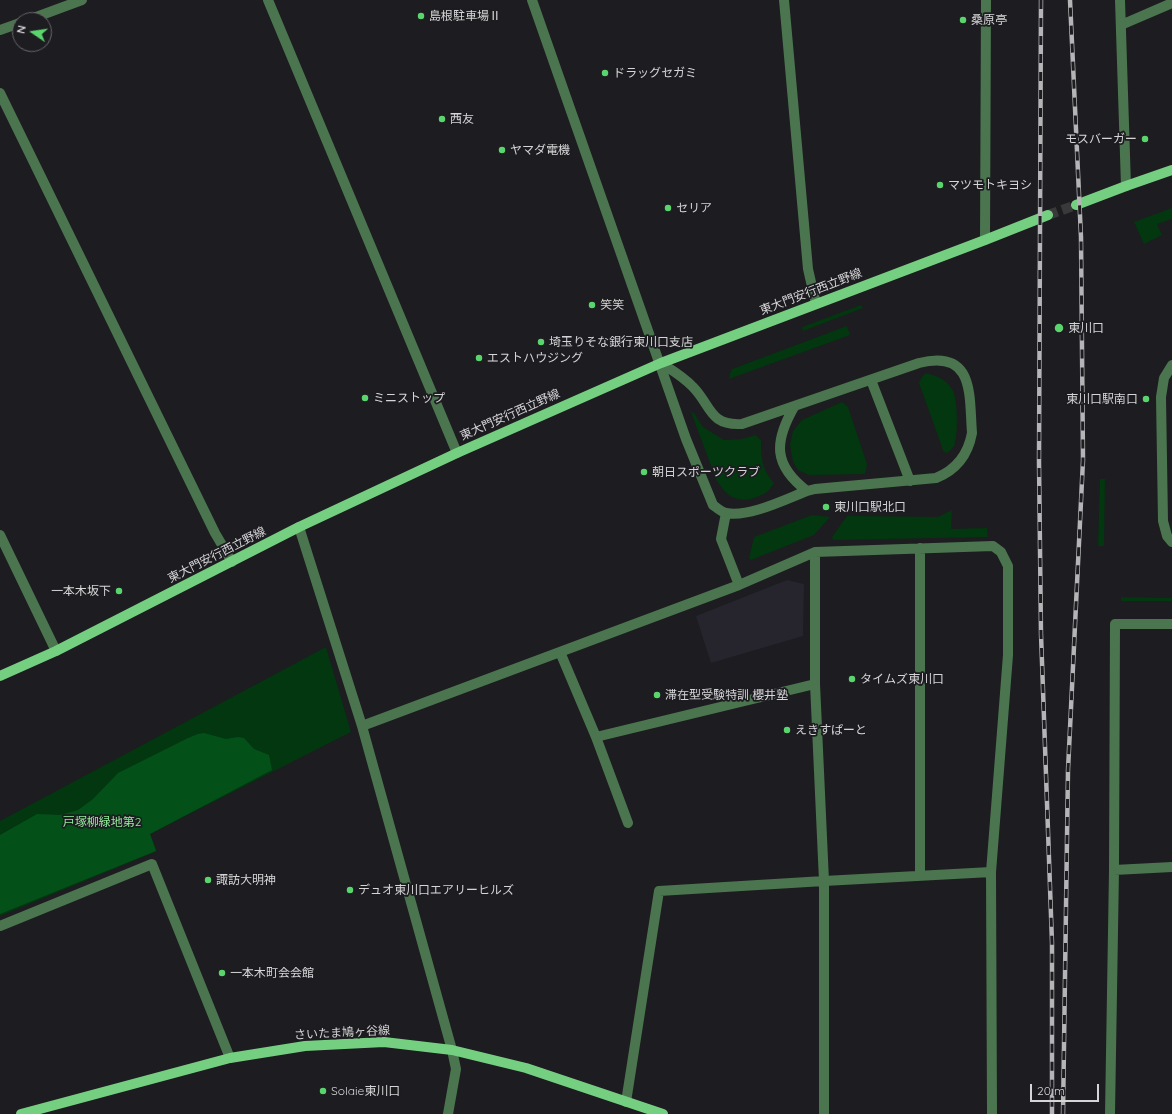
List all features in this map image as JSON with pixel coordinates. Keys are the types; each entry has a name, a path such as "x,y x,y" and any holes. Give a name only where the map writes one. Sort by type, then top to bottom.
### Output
{"main road":[{"path":"1076,205 1172,170"},
{"name":"東大門安行西立野線","path":"0,676 56,650 300,527 457,453 660,363 1048,215"},
{"name":"さいたま鳩ヶ谷線","path":"20,1114 230,1058 305,1046 384,1042 452,1050 526,1068 663,1114"}],"street":[{"path":"50,12 82,0"},
{"path":"268,0 457,453"},
{"path":"532,0 686,439 713,504 719,510 726,513 754,511 807,491 936,478 947,473 957,465 965,455 972,433 969,385 957,366 945,362 932,360 918,363 742,424 733,424 716,418 709,411 695,388 660,363"},
{"path":"784,0 808,270 816,304"},
{"path":"985,240 986,0"},
{"path":"1120,0 1126,186"},
{"path":"1121,25 1172,3"},
{"path":"0,30 12,26"},
{"path":"0,93 215,533 232,562"},
{"path":"1172,364 1164,378 1161,397 1163,520 1167,536 1172,542"},
{"path":"871,380 910,481"},
{"path":"794,407 784,428 780,446 782,460 786,471 794,481 807,491"},
{"path":"726,513 721,539 739,585"},
{"path":"300,527 362,726 452,1050 456,1069 448,1114"},
{"path":"0,535 56,650"},
{"path":"362,726 739,585 814,552 993,546 1001,552 1008,566 1008,654 991,872 992,1114"},
{"path":"920,548 920,875"},
{"path":"814,552 815,684 824,880 824,1114"},
{"path":"1110,1114 1114,870 1115,624 1172,624"},
{"path":"560,652 596,737 628,824"},
{"path":"596,737 815,684"},
{"path":"0,926 152,864 230,1058"},
{"path":"1114,870 1172,867"},
{"path":"626,1102 659,891 824,880 991,872"}],"shaded area":[{"path":"787,580 804,584 803,636 711,663 696,616"}],"green space":[{"path":"1172,208 1172,219 1157,224 1162,235 1144,244 1134,222"},
{"path":"861,305 863,308 803,331 802,327"},
{"path":"847,326 850,335 729,379 732,369"},
{"path":"926,373 945,381 951,387 955,396 957,410 956,435 954,446 947,453 943,451 919,383"},
{"path":"842,402 848,407 867,464 865,474 809,475 798,470 793,462 790,445 793,431 802,420"},
{"path":"691,412 694,413 703,427 724,440 742,439 755,435 761,440 763,463 767,473 774,483 769,490 757,497 744,500 733,497 724,490 716,479"},
{"path":"1100,479 1105,479 1104,546 1098,546"},
{"path":"952,510 951,529 987,528 988,537 833,540 832,537 847,516 938,517"},
{"path":"812,515 830,517 814,535 751,560 749,558 754,537"},
{"path":"1121,597 1172,598 1172,601 1121,601"},
{"name":"戸塚柳緑地第2","path":"326,647 351,732 150,834 157,851 0,916 0,821"},
{"path":"204,733 226,739 238,737 244,738 254,749 269,755 272,770 150,834 156,851 0,914 0,835 37,814 60,815 78,810 93,799 118,773 188,738"}],"tunnel":[{"path":"1048,215 1076,205"}],"railway":[{"path":"1041,0 1039,462 1041,634 1052,943 1052,1114"},
{"path":"1063,1114 1068,770 1083,460 1081,237 1070,0"}],"place":[{"name":"島根駐車場Ⅱ","path":"421,16"},
{"name":"桑原亭","path":"963,20"},
{"name":"ドラッグセガミ","path":"605,73"},
{"name":"西友","path":"442,119"},
{"name":"モスバーガー","path":"1145,139"},
{"name":"ヤマダ電機","path":"502,150"},
{"name":"マツモトキヨシ","path":"940,185"},
{"name":"セリア","path":"668,208"},
{"name":"笑笑","path":"592,305"},
{"name":"東川口","path":"1059,328"},
{"name":"埼玉りそな銀行東川口支店","path":"541,342"},
{"name":"エストハウジング","path":"479,358"},
{"name":"ミニストップ","path":"365,398"},
{"name":"東川口駅南口","path":"1146,399"},
{"name":"朝日スポーツクラブ","path":"644,472"},
{"name":"東川口駅北口","path":"826,507"},
{"name":"一本木坂下","path":"119,591"},
{"name":"タイムズ東川口","path":"852,679"},
{"name":"滞在型受験特訓 櫻井塾","path":"657,695"},
{"name":"えきすぱーと","path":"787,730"},
{"name":"諏訪大明神","path":"208,880"},
{"name":"デュオ東川口エアリーヒルズ","path":"350,890"},
{"name":"一本木町会会館","path":"222,973"},
{"name":"Solaie東川口","path":"323,1091"}]}
